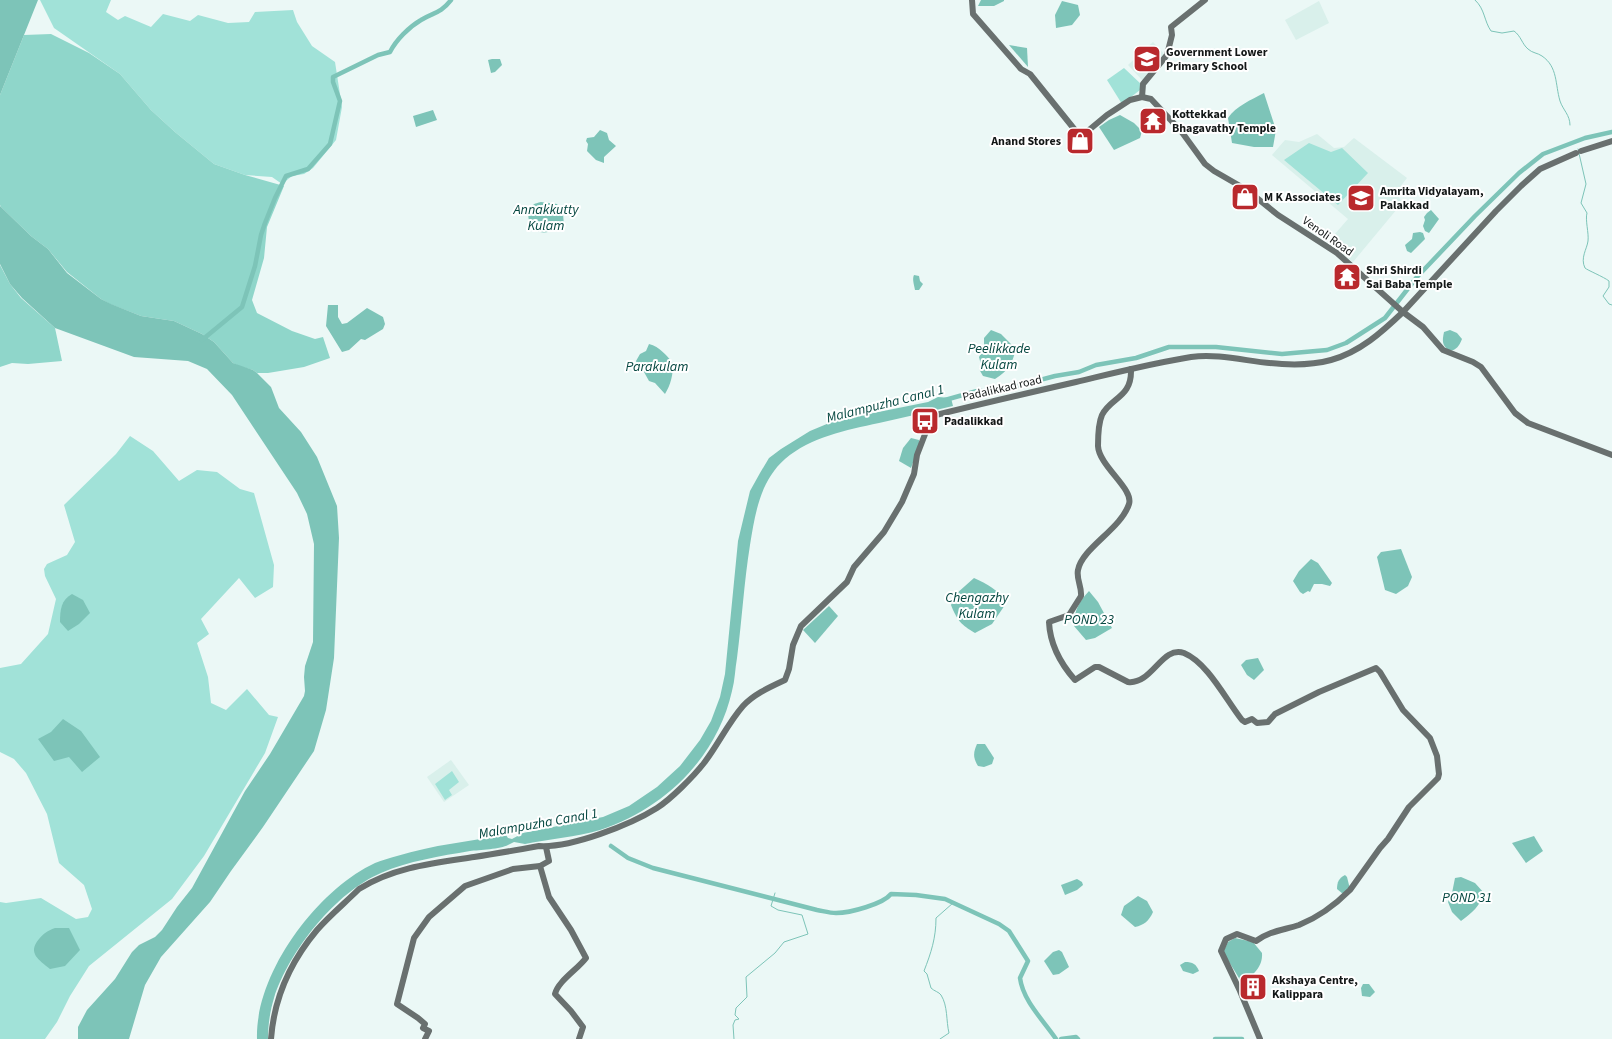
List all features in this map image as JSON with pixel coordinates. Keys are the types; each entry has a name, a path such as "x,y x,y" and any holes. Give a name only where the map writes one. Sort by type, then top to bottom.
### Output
{"street":[{"path":"972,0 974,14 1021,69 1030,74 1075,130 1083,135 1107,115 1130,100 1142,97 1144,84 1167,55 1172,35 1171,27 1205,0"},
{"name":"Venoli Road","path":"1142,97 1151,99 1180,131 1205,164 1247,190 1278,215 1332,249 1389,300 1423,327 1443,350 1480,366 1520,418 1528,423 1612,455"},
{"name":"Padalikkad road","path":"546,847 591,837 632,822 659,807 703,764 744,705 763,690 785,680 793,645 801,626 848,582 854,567 884,532 902,502 914,474 917,455 932,416 1131,369 1193,357 1223,357 1282,364 1305,364 1330,360 1349,354 1366,344 1387,327 1496,211 1540,169 1579,152 1612,141"},
{"path":"1131,369 1127,388 1102,414 1098,446 1099,454 1105,465 1129,496 1129,504 1119,521 1088,552 1081,562 1077,577 1081,596 1070,614 1048,622 1055,653 1064,668 1075,680 1095,667 1099,667 1128,682 1134,682 1146,677 1160,661 1172,653 1182,652 1195,659 1215,682 1242,720 1245,722 1252,719 1258,723 1268,722 1275,714 1292,705 1376,668 1403,710 1427,734 1437,756 1438,778 1409,807 1388,839 1350,890 1339,901 1323,913 1298,925 1264,935 1256,941 1237,934 1226,939 1221,951 1260,1039"},
{"path":"271,1039 272,1024 278,998 298,956 318,929 359,889 376,879 416,866 539,846 546,847 549,861 540,866 513,869 465,886 429,917 414,938 397,1004 425,1024 423,1028 429,1032 425,1039"},
{"path":"540,866 549,897 572,930 586,958 556,988 555,994 572,1011 583,1027 579,1039"}],"shaded area":[{"path":"40,0 111,0 106,12 118,20 125,16 151,27 163,14 190,21 198,15 228,23 249,22 255,12 293,10 297,22 312,46 335,62 342,107 336,140 313,168 304,174 292,176 282,184 272,177 245,175 214,164 151,110 120,74 54,28"},
{"path":"1319,1 1329,23 1296,40 1285,20"},
{"path":"51,34 89,53 120,74 151,110 214,164 284,186 267,227 264,258 252,300 257,313 292,331 315,339 323,337 330,358 304,367 268,373 257,373 239,366 233,363 214,342 202,334 174,321 141,316 101,299 67,272 48,249 31,236 1,207 0,95 24,35"},
{"name":"Government Lower Primary School","path":"1153,42 1164,54 1143,81 1128,65"},
{"path":"1124,68 1142,85 1140,90 1122,104 1107,80"},
{"name":"Amrita Vidyalayam, Palakkad","path":"1317,134 1334,148 1344,147 1354,138 1407,178 1396,192 1402,203 1353,262 1328,242 1348,219 1272,155 1285,140 1299,142"},
{"path":"1309,143 1331,152 1342,148 1368,173 1338,205 1284,160"},
{"path":"0,265 10,284 21,298 55,328 62,361 28,364 12,363 0,367"},
{"path":"130,436 153,451 179,481 197,470 217,472 240,489 254,493 274,565 273,587 255,598 239,578 201,619 209,634 197,643 208,677 211,703 226,710 247,689 269,715 278,717 265,753 204,856 172,899 89,966 70,996 57,1022 45,1039 0,1039 0,902 6,903 41,898 76,919 88,917 92,909 84,885 59,863 47,814 26,773 14,759 0,752 0,668 21,664 48,634 56,599 45,576 44,569 47,564 67,555 75,542 64,505 116,454"},
{"path":"451,760 469,785 444,802 427,777"},
{"path":"452,771 459,782 449,790 452,795 445,800 435,784"}],"water":[{"path":"0,0 38,0 0,95"},
{"path":"981,0 1004,1 994,6 978,6"},
{"path":"1062,1 1078,5 1080,15 1072,25 1056,28 1055,15"},
{"path":"1009,45 1027,48 1028,67"},
{"path":"500,59 502,65 495,72 491,73 488,60"},
{"path":"1264,93 1276,130 1273,147 1254,147 1232,143 1228,118 1239,107"},
{"path":"433,110 437,120 416,127 413,116"},
{"path":"1120,115 1134,123 1142,131 1140,138 1114,150 1099,127"},
{"path":"600,130 607,133 609,140 616,146 604,157 604,163 596,160 587,151 587,138 594,137"},
{"name":"Annakkutty Kulam","path":"541,202 557,204 563,214 564,225 546,232 540,232 533,227 528,216 530,208 534,204"},
{"path":"0,206 31,236 48,249 67,273 101,299 141,316 174,321 202,334 214,342 233,363 257,373 271,387 279,408 301,432 317,457 337,506 339,538 334,658 326,710 314,751 210,902 161,957 145,985 129,1039 78,1039 78,1027 87,1010 115,979 132,952 139,945 155,937 162,930 192,888 245,791 270,754 304,696 305,666 313,642 314,544 307,514 297,493 232,395 207,369 188,361 134,357 55,328 22,298 10,284 0,264"},
{"path":"1431,210 1439,219 1429,233 1425,231 1423,226 1424,217"},
{"path":"1413,233 1423,233 1425,239 1411,253 1407,251 1405,245 1412,239"},
{"path":"914,275 919,276 923,284 919,290 915,290"},
{"path":"328,305 338,305 338,317 342,324 347,323 367,308 383,317 385,324 383,329 365,340 361,339 349,350 342,352 326,326"},
{"name":"Peelikkade Kulam","path":"991,330 1001,334 1016,349 1009,367 995,379 983,376 979,369 981,365 979,357 984,349 984,338"},
{"path":"1450,330 1457,333 1462,339 1454,350 1449,351 1443,343 1443,338 1444,332"},
{"name":"Parakulam","path":"649,344 660,349 673,363 673,372 665,394 655,383 649,381 644,372 638,368 636,361 640,354 646,351"},
{"path":"938,397 951,398 953,406 829,435 795,451 785,459 770,477 760,499 752,533 732,691 725,715 714,738 701,759 684,778 646,809 600,830 525,844 514,842 490,849 425,859 391,869 364,882 331,909 303,943 291,961 274,998 271,1008 268,1039 257,1039 259,1014 266,987 278,961 312,913 353,876 378,862 411,852 506,835 512,839 523,833 603,817 629,806 657,787 680,766 700,740 711,721 720,697 725,674 738,541 750,491 769,458 810,431 834,421 928,402"},
{"path":"911,438 919,440 919,446 911,468 899,461 903,448"},
{"path":"1401,549 1412,577 1408,586 1396,594 1385,590 1377,557 1381,552"},
{"path":"1311,559 1318,563 1332,583 1330,586 1314,584 1310,592 1308,591 1303,594 1293,581 1299,571"},
{"name":"Chengazhy Kulam","path":"974,578 992,588 1007,602 992,624 975,633 960,622 951,605 956,594"},
{"name":"POND 23","path":"1089,591 1098,602 1112,628 1095,638 1086,640 1074,626 1074,620 1082,599"},
{"path":"72,594 83,600 90,613 79,624 68,631 60,622 60,613 63,602"},
{"path":"829,606 838,616 815,643 803,630"},
{"path":"1258,658 1264,670 1254,680 1247,675 1241,665 1246,660"},
{"path":"63,719 81,731 100,757 82,772 69,757 54,761 38,739 51,732"},
{"path":"977,744 985,744 994,758 992,764 984,767 978,766 974,755"},
{"path":"1534,836 1543,851 1526,863 1512,843"},
{"path":"1345,875 1350,889 1343,894 1337,887 1340,879"},
{"name":"POND 31","path":"1461,877 1475,883 1484,893 1475,909 1461,921 1452,912 1448,902 1455,878"},
{"path":"1077,879 1083,885 1065,895 1061,885"},
{"path":"1138,896 1147,901 1153,912 1146,922 1135,927 1121,915 1124,906"},
{"path":"55,928 69,928 80,950 65,966 50,969 36,956 34,948 42,935"},
{"path":"1235,938 1253,942 1262,953 1259,967 1242,983 1223,952 1228,942"},
{"path":"1059,950 1062,952 1069,967 1059,974 1053,975 1044,961 1053,952"},
{"path":"1185,962 1194,964 1199,971 1193,974 1183,971 1180,965"},
{"path":"1363,984 1369,984 1375,992 1370,997 1362,996 1361,988"}],"waterway":[{"path":"202,340 242,307 255,266 265,223 286,176 308,169 330,144 340,101 333,77 378,55 390,52 396,43 416,23 440,10 451,0"},
{"path":"1475,0 1481,7 1491,31 1502,33 1514,31 1528,49 1540,55 1551,65 1560,101 1569,118 1570,125"},
{"name":"Malampuzha Canal 1","path":"945,400 977,391 998,391 1055,376 1079,372 1096,365 1136,358 1169,347 1216,347 1282,354 1327,350 1346,343 1385,318 1417,277 1519,173 1543,154 1585,138 1612,132"},
{"path":"1578,149 1586,184 1581,203 1587,213 1588,238 1583,257 1584,264 1586,269 1609,281 1609,287 1603,296 1612,305"},
{"path":"611,846 628,858 653,868 829,912 842,913 857,910 881,901 891,894 945,899 999,924 1009,931 1028,961 1020,978 1025,995 1056,1039"},
{"path":"734,1039 733,1025 735,1020 739,1019 735,1015 736,1008 747,997 746,977 775,953 784,942 808,934 802,915 778,910 771,906 775,893"},
{"path":"940,1039 949,1033 945,1004 940,994 931,988 927,974 924,971 933,945 936,918 953,903"},
{"path":"1061,1039 1076,1037 1078,1039"},
{"path":"1215,1039 1242,1039"}],"place":[{"name":"Government Lower Primary School","path":"1147,59"},
{"name":"Kottekkad Bhagavathy Temple","path":"1153,121"},
{"name":"Anand Stores","path":"1080,141"},
{"name":"M K Associates","path":"1245,197"},
{"name":"Amrita Vidyalayam, Palakkad","path":"1361,198"},
{"name":"Shri Shirdi Sai Baba Temple","path":"1347,277"},
{"name":"Padalikkad","path":"925,421"},
{"name":"Akshaya Centre, Kalippara","path":"1253,987"}]}
